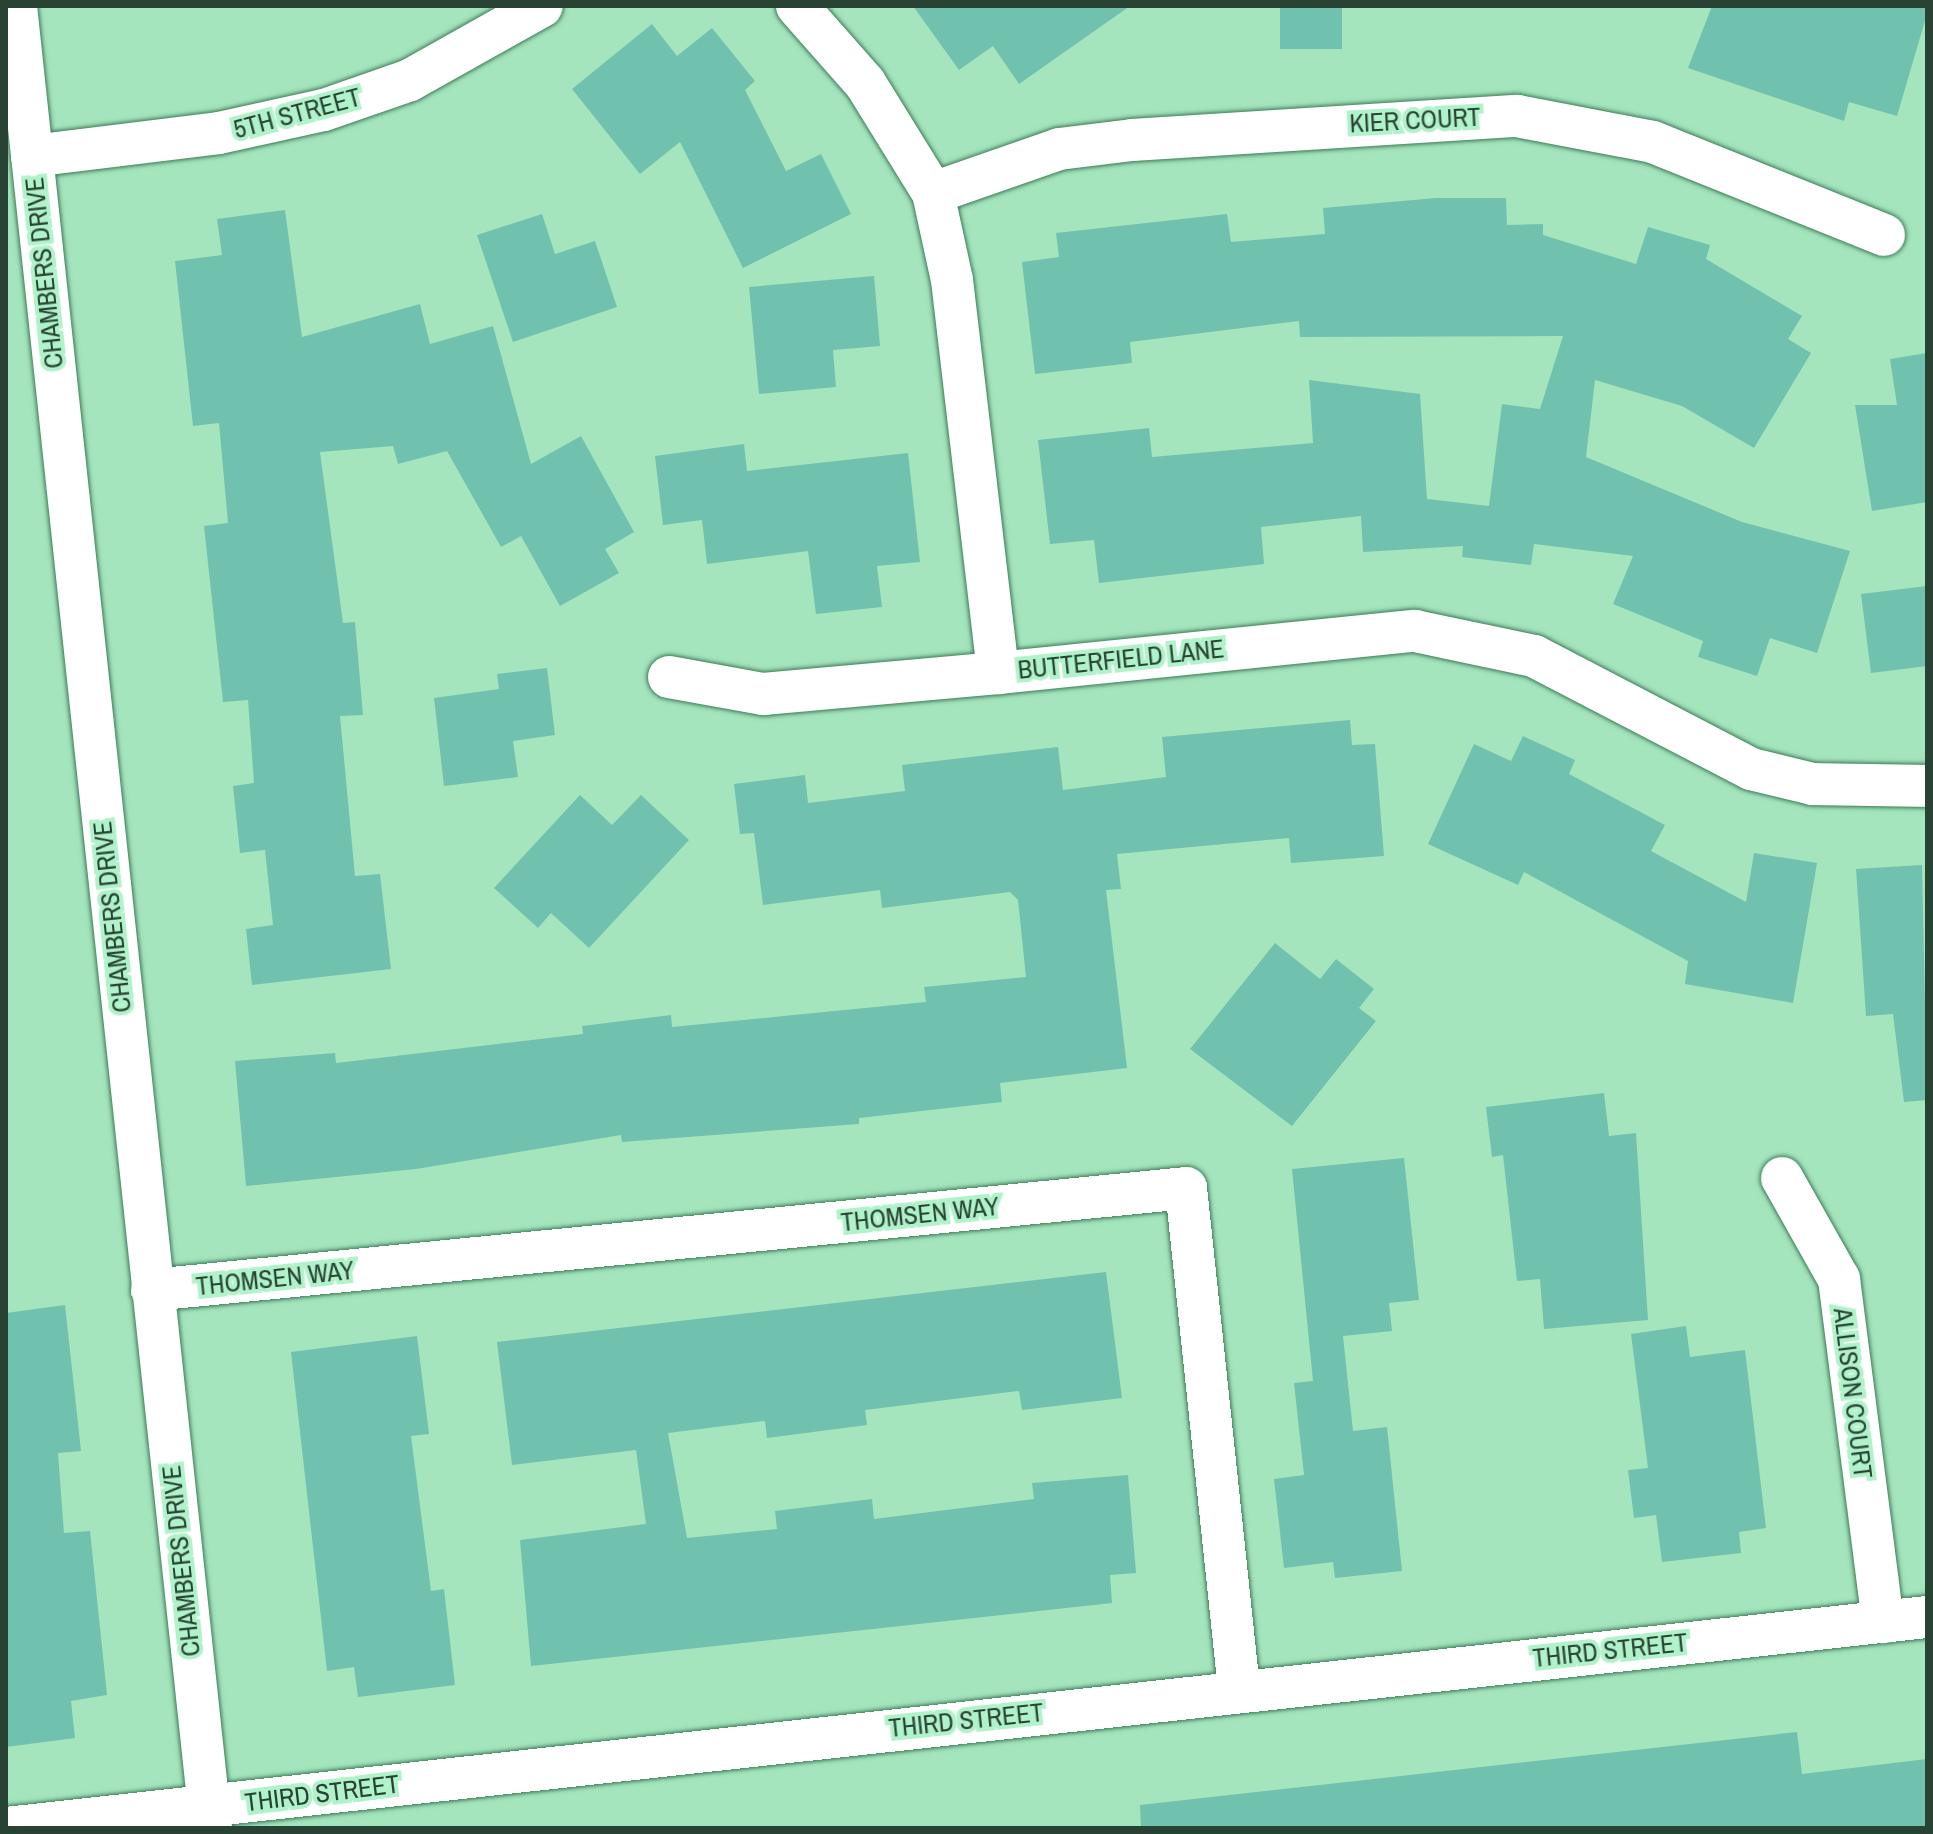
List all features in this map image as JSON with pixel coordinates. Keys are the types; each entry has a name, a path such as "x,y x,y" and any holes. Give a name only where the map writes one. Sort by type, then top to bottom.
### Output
{"street":[{"name":"CHAMBERS DRIVE","path":"16,6 210,1817"},
{"name":"5TH STREET","path":"32,156 219,133 324,110 410,80 542,6"},
{"name":"BUTTERFIELD LANE","path":"797,6 865,83 933,193 952,280 998,673 1415,631 1534,656 1751,769 1827,785 1927,786"},
{"name":"KIER COURT","path":"933,193 1059,149 1132,140 1517,116 1653,142 1884,235"},
{"path":"669,677 763,694 998,673"},
{"name":"ALLISON COURT","path":"1782,1178 1839,1279 1883,1622"},
{"name":"THOMSEN WAY","path":"152,1290 1186,1188 1239,1689"},
{"name":"THIRD STREET","path":"6,1828 210,1817 1239,1689 1927,1617"}],"building":[{"path":"913,6 1130,6 1019,84 993,46 959,70"},
{"path":"1280,6 1342,6 1342,49 1280,49"},
{"path":"1712,6 1927,6 1897,116 1849,102 1844,121 1688,68"},
{"path":"652,24 677,56 712,28 755,81 745,90 786,171 821,154 851,214 743,268 680,142 640,174 572,89"},
{"path":"1436,198 1506,198 1507,225 1543,224 1543,235 1636,264 1648,227 1710,245 1706,259 1802,316 1788,339 1811,353 1754,448 1682,406 1595,380 1586,457 1742,522 1850,551 1817,653 1770,638 1757,676 1698,657 1703,641 1613,604 1633,556 1534,544 1531,565 1462,557 1463,546 1363,552 1361,516 1261,527 1264,564 1099,583 1094,540 1050,544 1038,440 1149,428 1152,457 1313,443 1309,380 1420,394 1427,499 1489,506 1502,404 1540,409 1563,336 1300,337 1299,321 1130,342 1132,363 1035,374 1022,262 1059,257 1056,233 1227,214 1231,242 1325,234 1323,208"},
{"path":"285,210 302,337 420,304 430,344 493,326 531,464 581,436 634,532 605,549 619,573 560,606 521,536 501,547 447,451 398,464 393,446 320,452 343,623 355,622 363,715 340,716 355,876 380,874 391,969 252,985 246,929 273,925 265,850 240,853 233,786 254,783 248,700 223,702 204,526 228,523 219,423 193,426 175,261 222,255 217,219"},
{"path":"542,214 555,254 595,241 617,307 513,342 477,235"},
{"path":"874,276 880,346 833,350 836,387 759,394 749,287"},
{"path":"1927,353 1927,502 1872,511 1855,405 1897,405 1890,359"},
{"path":"744,444 747,471 908,453 920,562 877,566 882,607 816,614 808,551 707,564 702,520 663,525 655,456"},
{"path":"1927,586 1927,666 1871,673 1861,594"},
{"path":"547,668 555,735 513,741 518,777 444,786 434,698 499,689 497,674"},
{"path":"1350,720 1352,745 1375,744 1384,856 1291,863 1289,838 1117,854 1121,889 1106,890 1127,1068 1000,1083 1002,1102 859,1118 859,1124 622,1142 621,1135 416,1169 246,1186 235,1061 335,1053 336,1063 583,1034 582,1026 671,1015 672,1027 926,1002 924,987 1026,977 1018,900 1010,892 882,908 880,890 763,905 754,833 740,834 734,784 805,775 808,803 905,791 902,765 1058,747 1063,790 1166,777 1162,737"},
{"path":"1523,736 1575,760 1569,774 1665,825 1651,851 1746,902 1754,853 1817,863 1793,1003 1685,984 1688,961 1524,872 1518,885 1428,844 1474,744 1511,761"},
{"path":"580,795 612,825 641,795 689,840 589,948 551,913 538,928 494,888"},
{"path":"1922,865 1927,1100 1904,1102 1893,1014 1866,1016 1856,869"},
{"path":"1275,943 1320,979 1336,959 1374,989 1359,1008 1376,1021 1292,1126 1190,1049"},
{"path":"1604,1093 1609,1136 1636,1133 1648,1320 1544,1329 1540,1279 1517,1281 1503,1155 1492,1157 1486,1107"},
{"path":"1404,1158 1419,1300 1389,1303 1392,1331 1343,1336 1353,1431 1387,1427 1402,1571 1335,1578 1333,1562 1284,1568 1274,1479 1304,1475 1294,1383 1313,1381 1292,1169"},
{"path":"1106,1272 1122,1398 1022,1410 1019,1391 865,1410 867,1425 767,1438 765,1421 668,1433 687,1538 777,1529 775,1511 872,1499 874,1519 1034,1499 1032,1483 1128,1475 1136,1573 1110,1575 1112,1603 531,1666 520,1540 646,1524 636,1450 512,1465 497,1342"},
{"path":"65,1305 81,1451 58,1453 64,1533 90,1531 107,1695 71,1701 75,1738 6,1747 6,1313"},
{"path":"1686,1326 1690,1357 1745,1350 1766,1528 1739,1532 1741,1553 1662,1562 1656,1515 1634,1518 1628,1470 1648,1468 1631,1334"},
{"path":"417,1336 429,1434 411,1436 431,1591 444,1589 455,1685 358,1697 354,1667 327,1671 291,1352"},
{"path":"1797,1732 1802,1774 1927,1759 1927,1828 1141,1828 1140,1805"}]}
